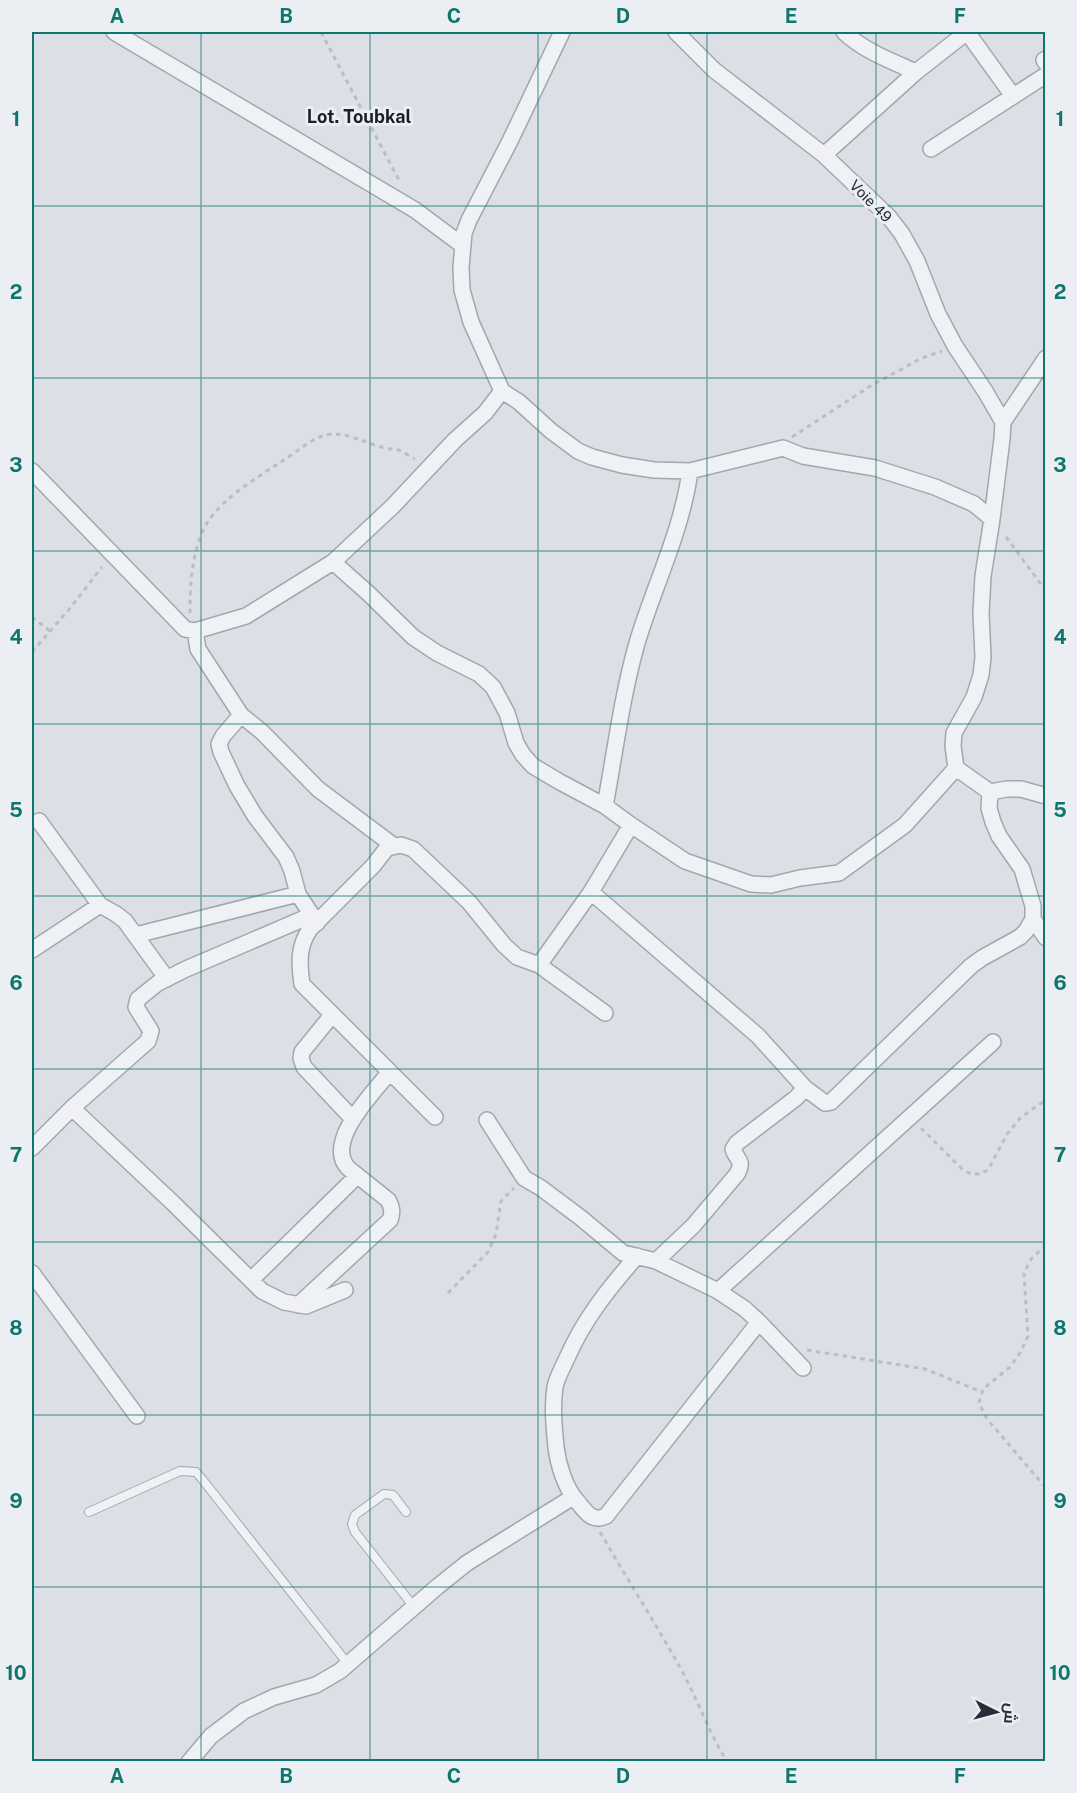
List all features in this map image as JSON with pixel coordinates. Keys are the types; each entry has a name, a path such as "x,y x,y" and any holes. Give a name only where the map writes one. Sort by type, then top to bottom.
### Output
{"street":[{"path":"114,32 415,210 462,245"},
{"path":"562,32 469,220 462,245 462,290 471,321 502,391 519,402 567,444 592,458 654,470 690,471 783,448 803,456 875,468 935,487 974,504 992,519"},
{"path":"844,32 877,55 916,72"},
{"path":"824,155 916,72 967,32 1013,96"},
{"name":"Voie 49","path":"684,34 714,70 824,155 871,199 902,234 917,261 938,314 955,346 1003,422"},
{"path":"931,149 1046,75"},
{"path":"1046,358 1003,422 983,576 981,675 974,697 954,733 953,746 956,768 990,792 1021,789 1046,796"},
{"path":"32,471 182,627 193,631 246,616 333,562 393,506 429,467 485,413 502,391"},
{"path":"605,806 618,730 638,642 684,505 690,471"},
{"path":"333,562 413,637 437,653 479,674 493,687 507,713 516,743 533,765 605,806 685,861 752,884 771,885 800,878 840,873 905,825 956,768"},
{"path":"193,631 198,649 241,715 262,732 318,789 394,846"},
{"path":"241,715 223,736 219,744 221,752 237,786 255,816 286,857 298,894 314,919"},
{"path":"990,792 989,808 993,822 999,836 1022,869 1033,906 1033,919 1046,938"},
{"path":"39,821 100,905 125,921 167,979"},
{"path":"539,964 591,892 631,825"},
{"path":"32,1148 72,1108 148,1041 151,1034 150,1028 136,1007 137,1001 167,979 314,919 373,866 387,848 394,846 401,845 413,849 469,902 504,945 517,957 539,964 605,1013"},
{"path":"591,892 758,1036 806,1088 825,1103 831,1102 971,966 1020,937 1033,919"},
{"path":"136,935 298,894"},
{"path":"32,950 100,905"},
{"path":"314,919 304,938 299,960 302,984 435,1117"},
{"path":"332,1015 302,1052 301,1058 304,1067 352,1118"},
{"path":"718,1291 993,1042"},
{"path":"298,1305 390,1220 392,1211 388,1200 345,1166 341,1158 343,1142 352,1118 389,1073"},
{"path":"656,1261 693,1226 737,1174 740,1161 732,1149 737,1143 806,1088"},
{"path":"72,1108 272,1298 306,1306 345,1290"},
{"path":"487,1120 524,1178 581,1218 623,1253 656,1261 718,1291 759,1322 803,1368"},
{"path":"251,1280 357,1176"},
{"path":"637,1256 611,1286 583,1325 556,1385 554,1408 557,1452 562,1471 573,1497 591,1517 597,1519 606,1516 759,1322"},
{"path":"32,1273 137,1416"},
{"path":"189,1761 211,1736 244,1711 274,1697 328,1678 348,1664 467,1563 573,1497"}],"lane":[{"path":"89,1512 180,1471 196,1472 348,1664"},
{"path":"406,1512 393,1495 384,1494 355,1515 352,1524 355,1532 414,1607"}],"path":[{"path":"321,32 415,210"},
{"path":"783,448 795,434 872,385 922,358 955,346"},
{"path":"193,631 190,594 201,534 210,519 245,486 313,441 329,434 345,435 382,448 399,450 429,467"},
{"path":"992,519 1046,591"},
{"path":"32,652 112,554"},
{"path":"32,617 50,631"},
{"path":"910,1117 962,1169 971,1174 979,1174 988,1170 1007,1134 1021,1117 1046,1100"},
{"path":"448,1293 488,1252 495,1234 501,1201 524,1178"},
{"path":"1046,1245 1031,1259 1024,1273 1028,1336 1010,1367 983,1389 979,1403 982,1411 1006,1442 1046,1488"},
{"path":"782,1347 828,1352 925,1369 982,1392"},
{"path":"591,1517 696,1696 712,1738 727,1761"}],"district":[{"name":"Lot. Toubkal","path":"359,116"}]}
